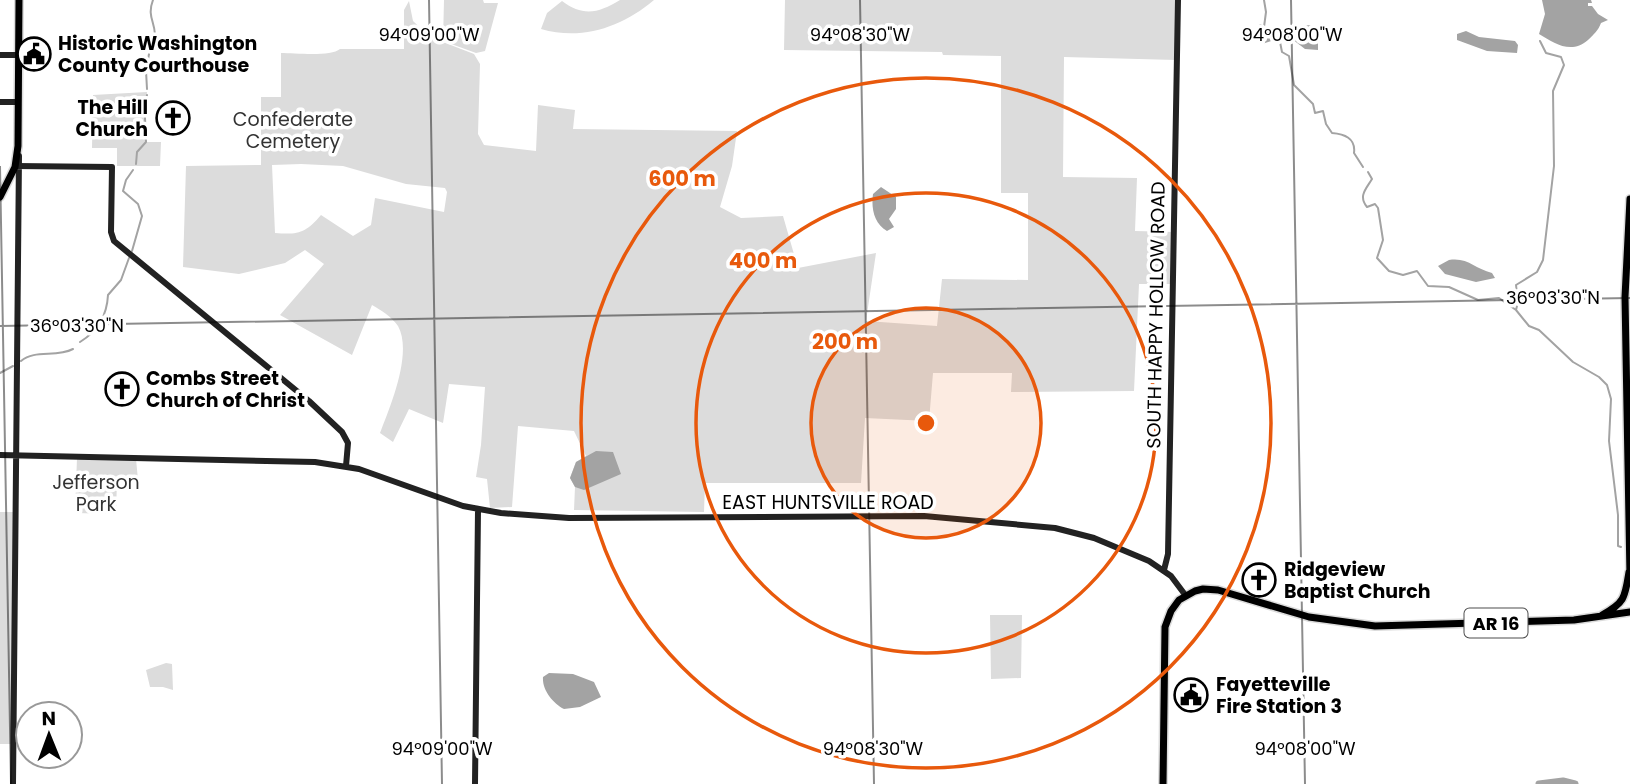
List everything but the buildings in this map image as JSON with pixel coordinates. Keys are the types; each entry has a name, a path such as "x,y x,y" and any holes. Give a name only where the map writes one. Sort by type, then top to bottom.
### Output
{"main road":[{"path":"0,197 17,166 19,0"},
{"path":"1630,199 1630,577"},
{"path":"1595,618 1615,608 1623,600 1629,568"},
{"name":"AR 16","path":"1186,596 1203,589 1213,589 1309,617 1375,626 1595,618 1630,612"},
{"path":"1163,784 1165,627 1171,611 1186,596"}],"street":[{"name":"SOUTH HAPPY HOLLOW ROAD","path":"1164,570 1168,554 1178,0"},
{"path":"0,55 19,55"},
{"path":"0,102 18,102"},
{"path":"18,146 23,160 34,167"},
{"path":"13,784 17,166 112,166 111,236 114,241 309,401 342,432 348,443 346,466"},
{"path":"100,167 108,171 111,180"},
{"path":"6,187 15,191 18,196"},
{"name":"EAST HUNTSVILLE ROAD","path":"0,455 293,460 346,466 478,510 569,518 898,515 1055,528 1081,534 1149,561 1164,570 1186,596"},
{"path":"475,784 478,510"}],"green space":[{"path":"444,0 483,0 484,3 498,3 485,51 476,53 443,41"},
{"path":"620,0 654,0 629,18 601,29 571,33 541,29 547,13 562,1 577,9 591,11 605,8"},
{"name":"Confederate Cemetery","path":"785,0 1178,0 1176,60 1064,57 1063,177 1137,178 1135,231 1174,232 1173,284 1139,284 1134,391 1011,392 1012,373 933,373 929,421 865,418 861,483 705,483 704,512 574,510 575,487 570,478 576,462 586,456 574,431 518,426 512,507 490,508 487,479 476,477 485,387 449,384 443,423 409,409 393,442 380,433 402,365 402,337 398,326 390,317 372,305 352,355 280,315 324,264 305,250 285,263 239,274 183,267 186,166 261,165 261,97 281,97 281,53 321,54 340,49 404,49 404,10 409,1 413,21 430,37 474,54 480,64 478,134 484,145 536,151 538,105 575,110 573,129 737,131 732,166 720,207 741,218 783,216 798,268 876,253 866,321 937,326 942,279 1028,280 1028,193 1001,193 1001,56 943,55 942,52 784,50","holes":["272,165 343,166 406,184 445,188 447,192 444,212 375,198 371,225 353,236 321,215 301,232 275,233"]},
{"path":"147,92 147,142 161,142 160,166 117,166 117,148 92,148 93,95"},
{"name":"Jefferson Park","path":"77,458 136,459 138,480 117,480 116,514 75,513"},
{"path":"0,512 15,512 13,744 0,744"},
{"path":"990,615 1022,615 1021,678 991,679"},
{"path":"166,663 172,664 173,690 150,687 146,670"}],"shaded area":[{"path":"1542,0 1591,0 1592,3 1588,3 1588,6 1592,6 1608,20 1601,23 1594,34 1582,44 1575,47 1563,46 1539,34 1545,14"},
{"path":"1260,24 1278,28 1311,25 1318,30 1318,50 1305,49 1292,39 1262,44 1257,28"},
{"path":"1466,31 1479,37 1515,41 1518,45 1517,53 1487,51 1457,40 1457,34"},
{"path":"881,187 896,197 896,209 889,219 894,227 887,231 876,220 873,210 873,194"},
{"path":"1449,260 1466,262 1492,273 1495,278 1476,282 1445,274 1438,266"},
{"path":"596,451 613,452 621,474 584,490 575,487 570,478 576,462"},
{"path":"549,673 573,674 594,682 601,697 580,707 564,709 552,700 544,687 543,677"}],"waterway":[{"path":"152,49 155,34 151,13 153,0"},
{"path":"1264,0 1264,27"},
{"path":"1277,40 1282,52 1289,56 1294,85 1313,104 1315,113 1323,111 1326,124 1332,133 1351,140 1354,153 1363,167"},
{"path":"1540,41 1546,53 1561,57 1564,65 1553,91 1554,166 1543,260 1537,272 1516,285 1516,310 1529,326 1539,330 1573,362 1599,377 1607,385 1611,399 1609,441 1618,515 1618,546 1621,547"},
{"path":"147,89 149,54"},
{"path":"136,164 137,152 146,142 147,95"},
{"path":"132,251 142,216 138,204 123,191 133,170"},
{"path":"1368,172 1372,179 1363,199 1367,207 1375,204 1378,208 1383,240 1377,258 1389,271 1403,275 1417,271 1428,286 1449,287 1478,300 1499,298 1516,310"},
{"path":"80,342 92,333 100,322 108,295 121,280 129,258"},
{"path":"21,361 33,355 73,349"},
{"path":"0,373 13,366"},
{"path":"1539,784 1563,781 1575,784"}],"place":[{"name":"Historic Washington County Courthouse","path":"34,54"},
{"name":"The Hill Church","path":"173,118"},
{"name":"Combs Street Church of Christ","path":"122,389"},
{"name":"Ridgeview Baptist Church","path":"1259,580"},
{"name":"Fayetteville Fire Station 3","path":"1191,695"}]}
